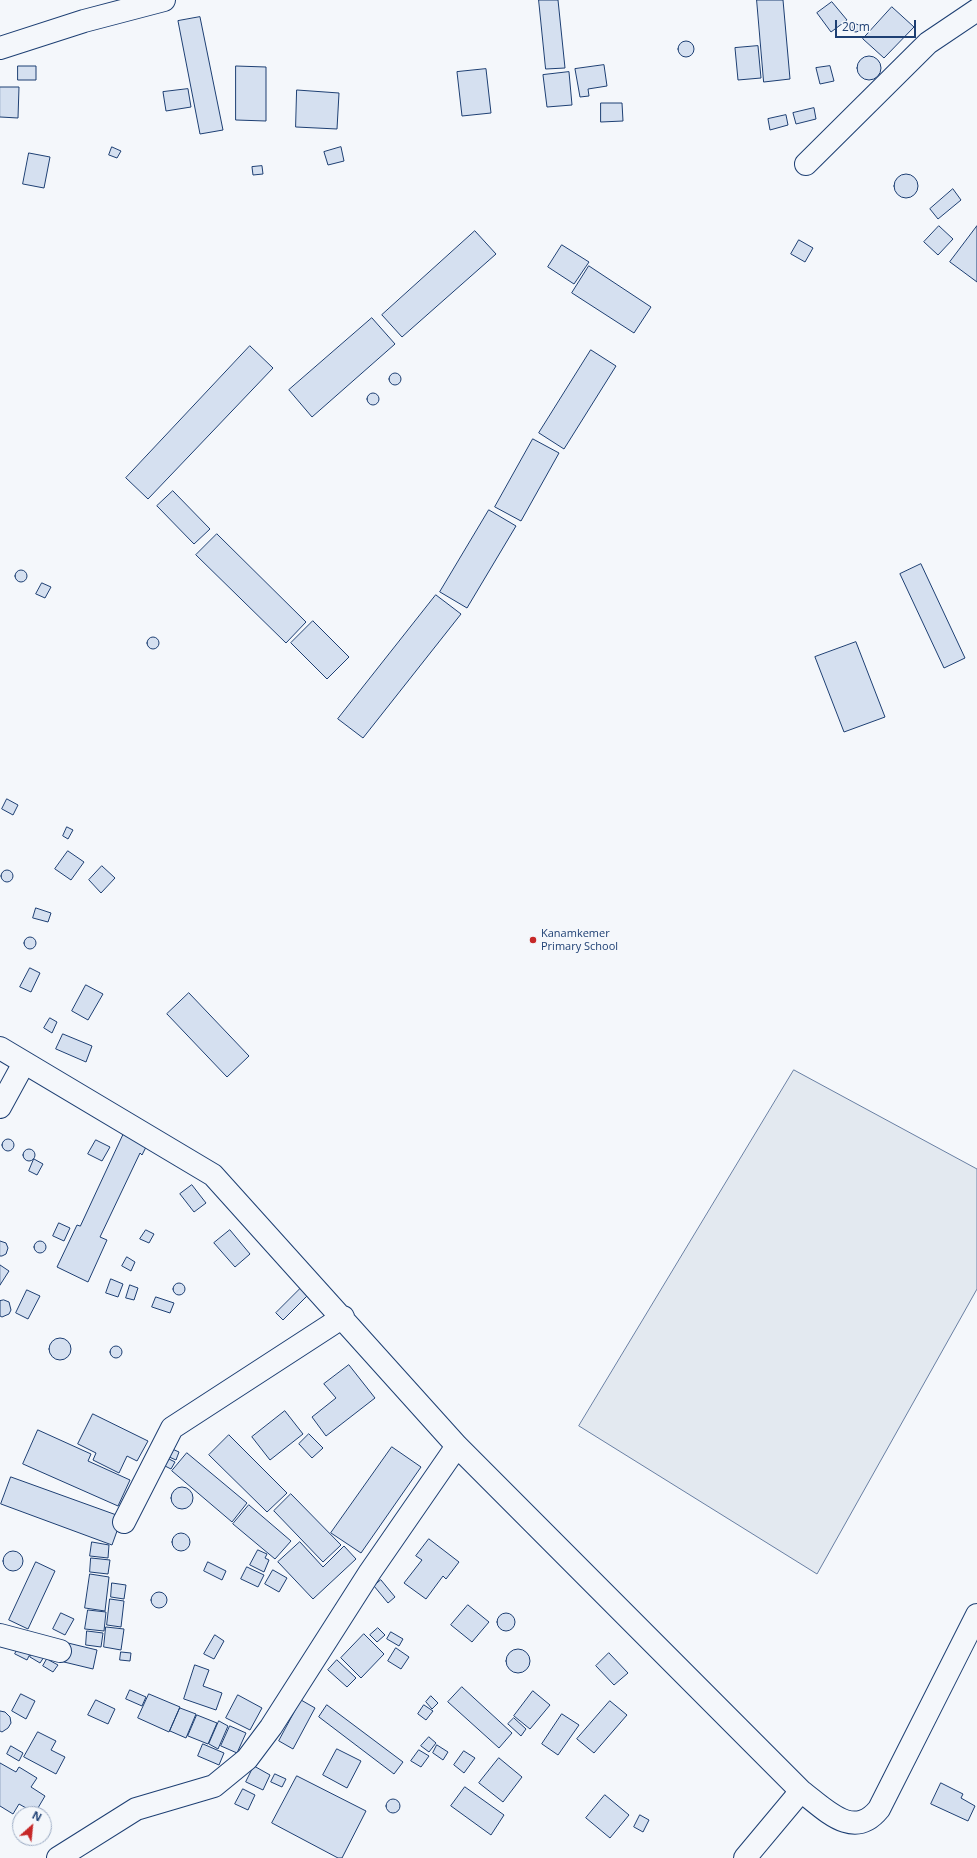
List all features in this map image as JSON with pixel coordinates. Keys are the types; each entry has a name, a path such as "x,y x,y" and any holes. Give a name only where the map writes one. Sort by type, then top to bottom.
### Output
{"street":[{"path":"0,48 84,21 164,0"},
{"path":"806,164 928,43 977,10"},
{"path":"0,1048 213,1175 343,1317 457,1446 801,1791 842,1821 856,1824 865,1822 872,1818 879,1809 977,1616"},
{"path":"0,1107 24,1063"},
{"path":"124,1522 172,1428 343,1317"},
{"path":"58,1858 136,1809 214,1786 247,1759 271,1728 370,1572 457,1446"},
{"path":"0,1636 60,1651"},
{"path":"745,1858 801,1791"}],"shaded area":[{"path":"794,1070 977,1169 977,1289 817,1574 579,1426"}],"building":[{"path":"539,0 558,0 565,68 546,69"},
{"path":"757,0 783,0 790,79 764,82"},
{"path":"832,2 847,20 831,32 817,13"},
{"path":"892,7 914,27 884,58 863,39"},
{"path":"200,17 223,130 200,134 178,21"},
{"path":"854,24 858,24 860,28 858,32 854,32 852,30 852,26"},
{"path":"683,41 689,41 694,46 692,55 689,57 683,57 678,52 678,46"},
{"path":"758,46 761,78 738,80 735,48"},
{"path":"869,56 877,60 881,68 877,76 869,80 861,76 857,68 861,60"},
{"path":"604,65 607,86 588,89 589,96 580,97 575,69"},
{"path":"18,66 36,66 36,80 18,80"},
{"path":"236,66 266,67 266,121 236,120"},
{"path":"830,66 834,81 820,84 816,68"},
{"path":"486,69 491,113 462,116 457,72"},
{"path":"569,72 572,105 547,107 543,75"},
{"path":"0,87 19,87 18,118 0,117"},
{"path":"188,89 191,107 166,111 163,92"},
{"path":"297,90 339,93 337,129 296,127"},
{"path":"601,103 622,103 623,121 601,122"},
{"path":"814,108 816,119 796,124 793,113"},
{"path":"786,115 788,125 770,130 768,119"},
{"path":"112,147 121,151 117,158 109,155"},
{"path":"341,147 344,161 328,165 324,152"},
{"path":"29,153 50,157 44,188 23,184"},
{"path":"262,166 263,174 253,175 252,167"},
{"path":"906,174 914,178 918,186 914,194 906,198 898,194 894,186 898,178"},
{"path":"953,189 961,200 938,219 930,209"},
{"path":"939,226 953,239 938,255 924,242"},
{"path":"977,226 977,282 950,262"},
{"path":"475,231 496,254 402,337 382,315"},
{"path":"799,240 813,248 805,262 791,254"},
{"path":"562,245 589,262 574,284 548,267"},
{"path":"589,266 651,307 634,333 572,293"},
{"path":"372,318 395,344 312,417 289,390"},
{"path":"250,346 273,368 148,499 126,478"},
{"path":"591,350 616,366 564,449 539,433"},
{"path":"393,373 397,373 401,379 397,385 393,385 389,381 389,377"},
{"path":"371,393 375,393 379,399 375,405 371,405 367,401 367,397"},
{"path":"533,439 559,453 521,521 495,507"},
{"path":"173,491 210,529 194,544 157,506"},
{"path":"489,510 516,526 467,608 440,592"},
{"path":"217,534 306,622 286,643 196,555"},
{"path":"921,564 965,658 944,668 900,574"},
{"path":"19,570 23,570 27,576 23,582 19,582 15,578 15,574"},
{"path":"42,583 51,587 45,598 36,594"},
{"path":"436,595 461,614 363,738 338,719"},
{"path":"313,621 349,657 327,679 291,643"},
{"path":"151,637 155,637 159,643 155,649 151,649 147,645 147,641"},
{"path":"856,642 885,717 844,732 815,657"},
{"path":"7,799 18,805 13,815 2,809"},
{"path":"67,827 73,830 68,839 63,836"},
{"path":"68,851 84,862 71,880 55,869"},
{"path":"102,866 115,878 101,893 89,880"},
{"path":"5,870 9,870 13,876 9,882 5,882 1,878 1,874"},
{"path":"36,908 51,913 48,922 33,918"},
{"path":"28,937 32,937 36,943 32,949 28,949 24,945 24,941"},
{"path":"30,968 40,973 31,992 20,987"},
{"path":"86,985 103,994 88,1020 72,1011"},
{"path":"189,993 249,1056 227,1077 167,1014"},
{"path":"50,1018 57,1022 52,1033 44,1028"},
{"path":"63,1034 92,1046 86,1062 56,1049"},
{"path":"125,1131 148,1143 142,1155 140,1153 100,1237 107,1240 88,1282 57,1267 77,1225 80,1226"},
{"path":"6,1139 10,1139 14,1145 10,1151 6,1151 2,1147 2,1143"},
{"path":"96,1140 110,1147 102,1161 88,1154"},
{"path":"27,1149 31,1149 35,1155 31,1161 27,1161 23,1157 23,1153"},
{"path":"34,1159 43,1164 37,1175 29,1171"},
{"path":"192,1185 206,1203 194,1212 180,1194"},
{"path":"59,1223 70,1228 64,1241 53,1236"},
{"path":"146,1230 154,1234 149,1243 140,1239"},
{"path":"230,1230 250,1254 235,1267 214,1243"},
{"path":"0,1241 6,1243 8,1248 6,1254 2,1256 0,1256"},
{"path":"38,1241 42,1241 46,1247 42,1253 38,1253 34,1249 34,1245"},
{"path":"127,1257 135,1262 131,1271 122,1266"},
{"path":"0,1265 9,1271 0,1285"},
{"path":"111,1279 123,1284 118,1297 106,1293"},
{"path":"177,1283 181,1283 185,1289 181,1295 177,1295 173,1291 173,1287"},
{"path":"130,1285 138,1288 134,1300 126,1298"},
{"path":"301,1288 308,1295 283,1320 276,1313"},
{"path":"27,1290 40,1296 28,1319 16,1313"},
{"path":"156,1297 174,1303 170,1313 152,1307"},
{"path":"4,1300 9,1302 11,1310 9,1314 2,1317 0,1316 0,1301"},
{"path":"60,1338 68,1341 71,1349 68,1357 60,1360 52,1357 49,1349 52,1341"},
{"path":"114,1346 118,1346 122,1352 118,1358 114,1358 110,1354 110,1350"},
{"path":"349,1365 375,1398 326,1436 312,1417 336,1398 324,1384"},
{"path":"285,1411 303,1434 270,1460 252,1437"},
{"path":"93,1414 148,1441 137,1461 127,1456 119,1473 93,1460 96,1453 78,1444"},
{"path":"38,1430 91,1454 88,1461 130,1480 118,1506 23,1464"},
{"path":"309,1434 323,1448 312,1458 299,1444"},
{"path":"229,1435 287,1493 267,1512 209,1455"},
{"path":"392,1447 421,1467 361,1553 331,1533"},
{"path":"170,1448 179,1452 176,1460 167,1456"},
{"path":"187,1453 247,1503 232,1522 172,1471"},
{"path":"169,1459 175,1462 171,1469 165,1466"},
{"path":"11,1477 122,1517 112,1545 1,1504"},
{"path":"182,1487 186,1488 192,1494 192,1502 186,1508 182,1509 178,1508 172,1502 171,1498 172,1494 178,1488"},
{"path":"291,1494 341,1545 323,1562 274,1511"},
{"path":"249,1505 291,1541 275,1559 233,1524"},
{"path":"181,1533 187,1536 190,1542 187,1548 181,1551 175,1548 172,1542 175,1536"},
{"path":"429,1539 459,1562 446,1579 443,1576 426,1599 404,1583 422,1560 416,1556"},
{"path":"92,1542 109,1545 108,1558 90,1556"},
{"path":"300,1542 323,1567 344,1546 356,1559 313,1599 278,1562"},
{"path":"258,1550 267,1554 265,1558 269,1560 264,1572 250,1565"},
{"path":"13,1551 20,1554 23,1561 20,1568 13,1571 6,1568 3,1561 6,1554"},
{"path":"91,1558 110,1560 108,1574 90,1572"},
{"path":"36,1562 55,1571 28,1629 9,1620"},
{"path":"208,1562 226,1571 222,1580 204,1571"},
{"path":"247,1567 264,1575 258,1587 241,1579"},
{"path":"273,1570 287,1578 279,1592 265,1584"},
{"path":"90,1574 109,1577 105,1611 85,1608"},
{"path":"381,1580 395,1597 388,1603 374,1586"},
{"path":"112,1583 126,1585 124,1599 111,1597"},
{"path":"159,1592 166,1597 167,1600 162,1607 159,1608 152,1603 151,1600 156,1593"},
{"path":"110,1599 124,1601 121,1627 107,1625"},
{"path":"468,1605 489,1622 472,1642 451,1625"},
{"path":"88,1610 106,1612 104,1631 85,1629"},
{"path":"61,1613 74,1619 65,1635 53,1629"},
{"path":"506,1613 512,1616 515,1622 512,1628 506,1631 500,1628 497,1622 500,1616"},
{"path":"106,1627 124,1629 121,1650 104,1647"},
{"path":"378,1628 385,1635 377,1642 370,1635"},
{"path":"87,1631 103,1633 101,1647 86,1645"},
{"path":"391,1632 403,1639 399,1646 387,1639"},
{"path":"364,1634 384,1654 361,1678 341,1658"},
{"path":"215,1635 224,1641 214,1659 204,1654"},
{"path":"68,1643 97,1650 93,1669 64,1662"},
{"path":"20,1644 32,1650 27,1660 15,1654"},
{"path":"396,1648 409,1657 401,1669 388,1661"},
{"path":"513,1649 523,1649 530,1656 530,1666 523,1673 513,1673 506,1666 506,1656"},
{"path":"34,1652 44,1657 40,1663 30,1657"},
{"path":"121,1652 131,1653 130,1661 120,1660"},
{"path":"609,1653 628,1673 614,1685 596,1666"},
{"path":"47,1659 58,1665 53,1672 43,1666"},
{"path":"337,1660 356,1678 347,1687 328,1670"},
{"path":"195,1665 209,1670 203,1686 222,1693 216,1710 184,1699"},
{"path":"462,1687 512,1733 499,1748 448,1702"},
{"path":"130,1690 146,1697 142,1706 126,1699"},
{"path":"533,1691 550,1705 530,1729 514,1716"},
{"path":"21,1694 35,1701 26,1719 12,1711"},
{"path":"149,1694 180,1707 169,1732 138,1718"},
{"path":"238,1695 262,1708 250,1730 226,1718"},
{"path":"431,1696 438,1703 432,1709 426,1702"},
{"path":"96,1700 115,1709 108,1724 88,1715"},
{"path":"301,1700 315,1708 293,1749 279,1741"},
{"path":"610,1701 627,1715 594,1753 577,1739"},
{"path":"327,1705 403,1762 394,1774 319,1717"},
{"path":"424,1705 433,1711 426,1720 418,1714"},
{"path":"180,1708 196,1714 186,1738 170,1731"},
{"path":"0,1711 5,1712 10,1717 11,1723 8,1728 2,1732 0,1731"},
{"path":"562,1714 579,1725 558,1755 542,1744"},
{"path":"197,1715 217,1723 208,1744 188,1736"},
{"path":"514,1718 526,1729 521,1736 508,1724"},
{"path":"219,1721 228,1726 218,1749 209,1744"},
{"path":"230,1726 246,1733 237,1753 221,1746"},
{"path":"38,1732 56,1741 51,1750 65,1757 56,1774 24,1757"},
{"path":"429,1737 436,1743 429,1752 421,1746"},
{"path":"203,1744 224,1753 219,1765 198,1756"},
{"path":"437,1745 448,1752 443,1760 433,1753"},
{"path":"11,1746 23,1753 19,1761 7,1754"},
{"path":"337,1749 361,1761 347,1788 323,1775"},
{"path":"419,1750 429,1756 421,1767 411,1761"},
{"path":"464,1751 475,1758 464,1773 454,1765"},
{"path":"499,1758 522,1777 503,1802 479,1783"},
{"path":"0,1763 16,1772 19,1767 37,1778 31,1787 45,1796 39,1806 23,1806 19,1804 18,1806 12,1806 12,1813 0,1806"},
{"path":"254,1766 270,1775 263,1790 246,1782"},
{"path":"275,1774 286,1779 282,1787 271,1782"},
{"path":"297,1776 366,1811 342,1858 338,1858 272,1823"},
{"path":"941,1783 963,1794 961,1798 975,1806 968,1821 931,1804"},
{"path":"465,1787 504,1815 491,1835 451,1806"},
{"path":"243,1789 255,1795 248,1810 235,1804"},
{"path":"605,1795 629,1815 610,1838 586,1818"},
{"path":"393,1799 398,1801 400,1806 398,1811 393,1813 388,1811 386,1806 388,1801"},
{"path":"640,1815 649,1820 643,1832 634,1827"}],"place":[{"name":"Kanamkemer Primary School","path":"533,940"}]}
